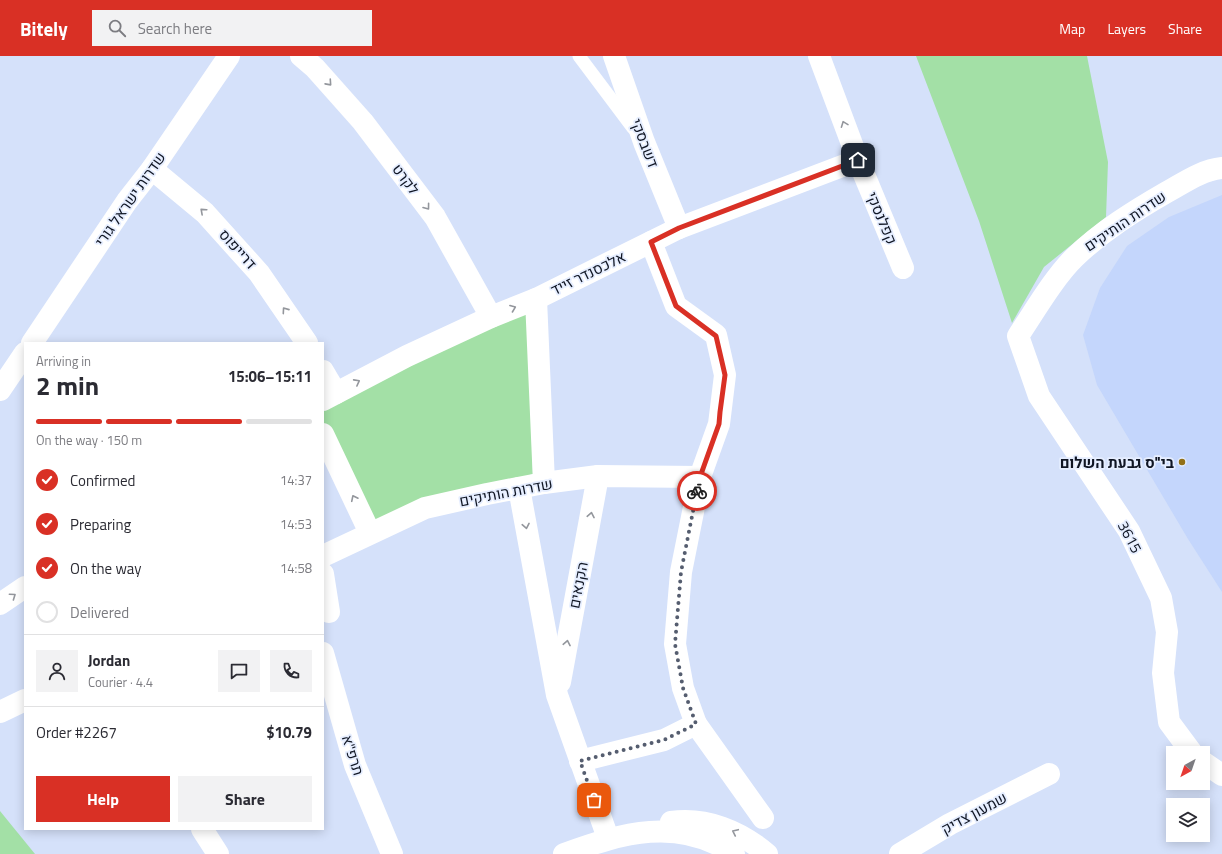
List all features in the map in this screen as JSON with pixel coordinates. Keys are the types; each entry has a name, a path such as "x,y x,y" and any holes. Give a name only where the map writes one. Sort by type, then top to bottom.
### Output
{"street":[{"name":"שדרות ישראל גורי","path":"33,342 127,201 152,169 229,56"},
{"name":"לקרט","path":"301,56 315,68 363,122 435,217 490,317"},
{"name":"דשבסקי","path":"614,56 644,142 679,228"},
{"name":"קפלנסקי","path":"819,56 858,160 902,268"},
{"name":"אלכסנדר זייד","path":"329,397 407,356 490,317 536,299 679,228 858,160"},
{"name":"שדרות הותיקים","path":"1018,336 1050,288 1074,258 1105,232 1138,208 1183,183 1209,169 1222,168"},
{"name":"דרייפוס","path":"152,169 206,213 259,273 306,342"},
{"path":"651,242 676,306 716,336 725,375 719,424 700,477 681,572 675,644 683,688 696,724 763,818"},
{"path":"536,299 544,483"},
{"name":"3615","path":"1018,336 1039,396 1129,531 1160,598 1167,632 1163,673 1169,722 1187,746"},
{"path":"0,390 24,354"},
{"path":"324,375 329,397"},
{"path":"324,436 370,533"},
{"name":"שדרות הותיקים","path":"324,556 425,508 519,488 598,476 700,477"},
{"name":"הקנאים","path":"557,695 598,476"},
{"name":"הקנאים","path":"519,488 557,695 608,838"},
{"path":"324,579 330,612"},
{"path":"0,604 24,588"},
{"name":"תרפ\"א","path":"324,656 355,765 392,854"},
{"path":"0,712 24,700"},
{"path":"580,761 664,740 696,724"},
{"path":"1210,767 1222,775"},
{"name":"שמעון צדיק","path":"900,854 950,824 1049,774"},
{"path":"647,832 662,823 685,820 707,824 729,830 742,836 767,854"},
{"path":"203,830 218,854"},
{"path":"564,854 608,838 647,832 685,834 714,843 734,854"}],"lane":[{"path":"579,56 644,142"}],"shaded area":[{"name":"בי\"ס גבעת השלום","path":"1222,195 1222,592 1188,539 1097,385 1083,335 1100,288 1127,246 1169,217"}],"green space":[{"path":"916,56 1087,56 1108,162 1106,217 1044,267 1012,323 979,221"},
{"path":"527,307 533,474 375,523 324,427 324,406"},
{"path":"0,811 35,854 0,854"}],"way so far":[{"path":"594,800 580,761 664,740 696,724 683,688 675,644 681,572 697,491"}],"place":[{"name":"בי\"ס גבעת השלום","path":"1182,462"}],"route":[{"path":"697,491 700,477 719,424 725,375 716,336 676,306 651,242 679,228 858,160"}]}
